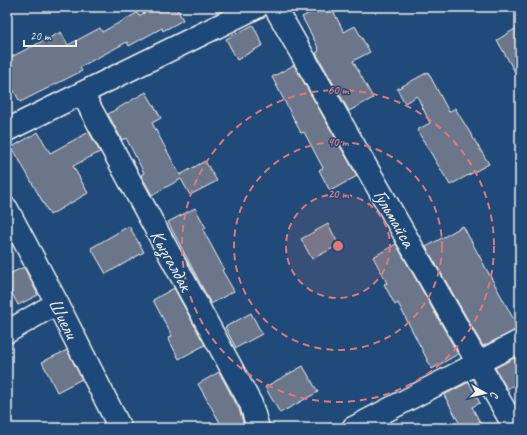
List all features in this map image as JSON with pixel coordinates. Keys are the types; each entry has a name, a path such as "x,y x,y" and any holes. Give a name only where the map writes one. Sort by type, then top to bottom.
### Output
{"street":[{"path":"7,130 257,7"},
{"name":"Гульмайса","path":"275,7 515,428"},
{"name":"Кызгалдак","path":"82,93 251,404 258,428"},
{"name":"Шиели","path":"7,209 57,303 120,428"},
{"path":"7,332 57,303"},
{"path":"353,428 520,341"}],"building":[{"path":"155,7 176,7 183,20 163,31 162,28 129,46 127,42 80,67 82,71 20,102 7,78 7,59 61,32 68,45 100,28 102,32 137,13 139,16"},
{"path":"321,7 331,7 344,32 355,26 370,52 353,61 373,98 349,111 316,53 319,51 318,47 302,17"},
{"path":"253,25 263,45 237,60 226,39"},
{"path":"520,26 520,81 497,40"},
{"path":"294,65 357,176 330,191 319,170 323,168 304,132 301,133 272,77"},
{"path":"428,72 449,112 455,108 489,164 450,185 417,130 430,123 417,96 405,103 397,89"},
{"path":"146,92 161,118 152,123 180,175 205,161 217,181 190,195 181,179 152,195 141,175 144,173 126,138 122,140 108,114"},
{"path":"38,132 50,153 89,132 100,152 73,166 88,193 50,215 12,147"},
{"path":"195,208 206,228 203,230 234,291 211,304 168,222"},
{"path":"328,224 339,245 312,259 301,239"},
{"path":"129,226 144,252 106,274 91,248"},
{"path":"463,226 519,329 483,346 426,247"},
{"path":"396,244 458,354 432,369 398,303 395,305 384,284 387,283 373,257"},
{"path":"24,267 38,295 18,305 7,284 7,275"},
{"path":"174,288 205,345 179,359 168,338 172,336 153,300"},
{"path":"251,313 262,334 236,348 225,327"},
{"path":"67,350 82,379 57,392 42,362"},
{"path":"514,358 520,370 520,382 507,389 495,368"},
{"path":"303,366 318,392 280,413 265,387"},
{"path":"219,372 239,409 245,428 223,428 198,384"},
{"path":"469,382 480,403 472,407 483,428 462,428 444,395"}]}
